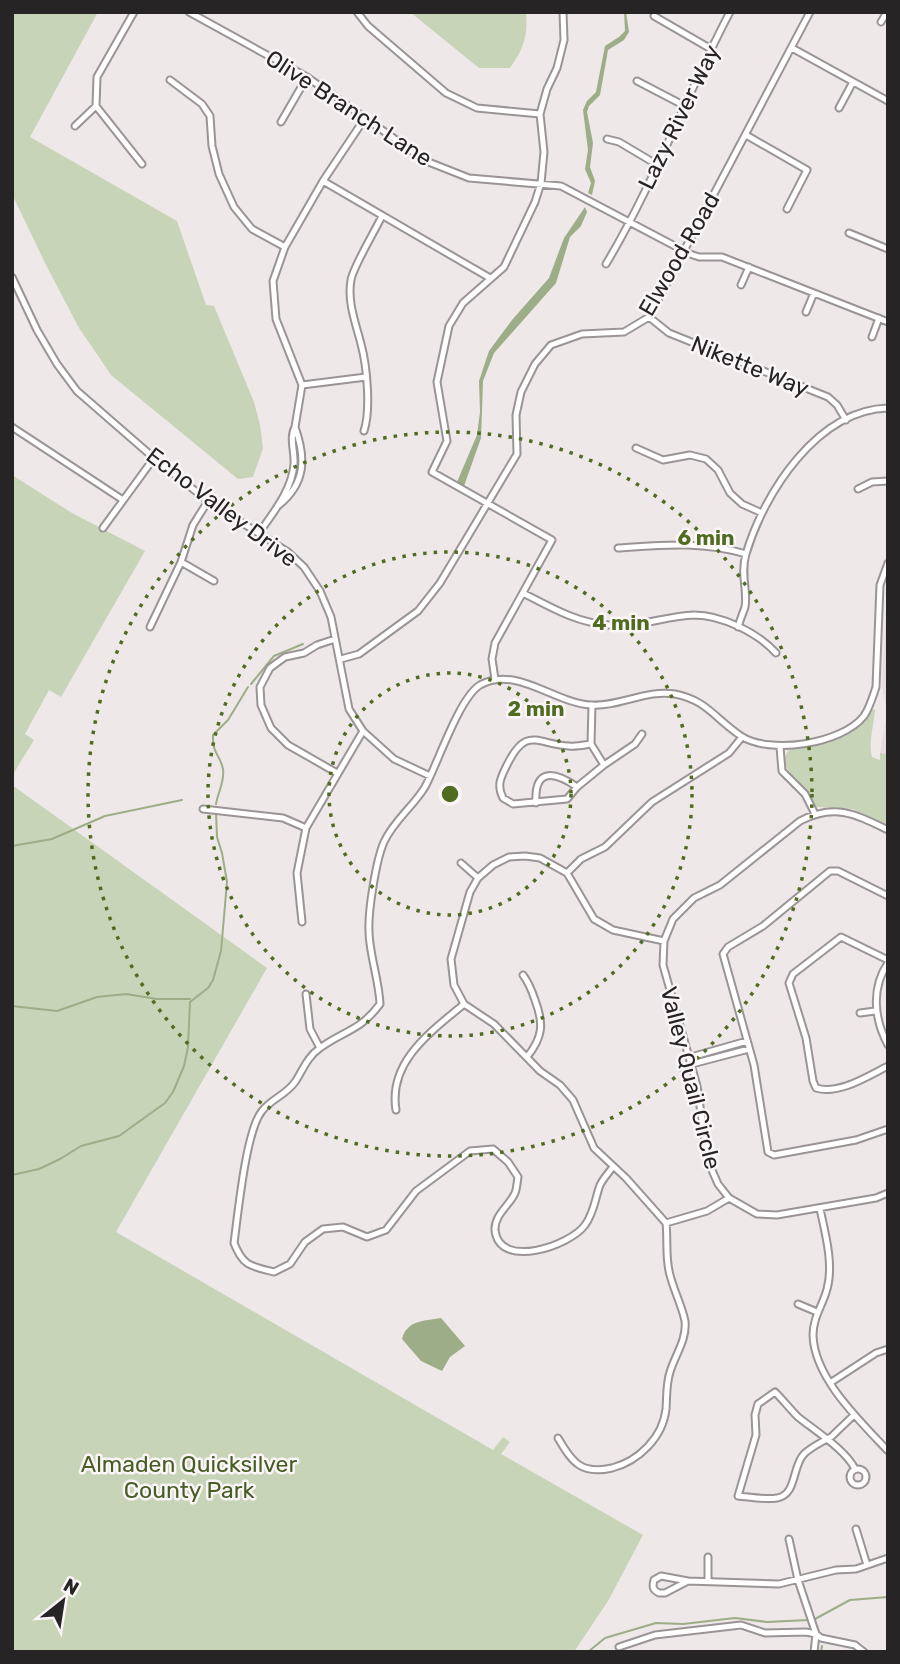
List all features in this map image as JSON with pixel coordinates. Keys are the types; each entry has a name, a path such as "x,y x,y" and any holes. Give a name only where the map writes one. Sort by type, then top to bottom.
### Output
{"street":[{"path":"134,12 97,77 96,106 142,164"},
{"name":"Olive Branch Lane","path":"189,12 307,77 426,161 469,178 541,183 571,190 683,251 699,257 722,257 888,321"},
{"path":"358,12 368,26 446,93 477,108 540,114"},
{"path":"495,679 492,659 495,643 552,540 432,472 447,441 437,383 449,326 463,303 503,267 535,202 541,183 544,152 540,114 564,40 563,12"},
{"name":"Lazy River Way","path":"606,264 631,222 656,164 730,12"},
{"name":"Elwood Road","path":"341,659 359,654 418,611 440,583 517,454 516,415 521,392 535,364 551,345 582,334 624,332 649,317 810,12"},
{"path":"881,22 887,12"},
{"path":"654,16 711,49"},
{"path":"792,48 888,101"},
{"path":"281,122 307,77"},
{"path":"170,80 202,104 210,116 216,164 234,207 252,229 285,247"},
{"path":"637,81 685,106"},
{"path":"839,108 853,82"},
{"path":"75,126 96,106"},
{"path":"259,533 300,480 302,446 295,427 302,385 276,319 273,281 285,247 323,181 365,118"},
{"path":"746,135 807,170 787,209"},
{"path":"607,139 619,142 656,164"},
{"path":"323,181 490,278"},
{"path":"365,431 366,377 362,348 351,312 351,279 382,216"},
{"path":"849,233 888,249"},
{"path":"741,285 749,267"},
{"name":"Echo Valley Drive","path":"12,277 37,331 77,391 154,458 208,500 288,552 304,567 323,596 341,659 349,709 363,731 394,760 430,776"},
{"path":"806,312 814,293"},
{"name":"Nikette Way","path":"649,317 669,333 828,397 837,405 846,420"},
{"path":"872,337 878,318"},
{"path":"302,385 366,377"},
{"path":"738,627 746,605 742,576 746,554 762,513 780,480 802,453 846,420 876,408 888,408"},
{"path":"12,428 123,500"},
{"path":"636,448 663,460 690,455 706,459 719,470 730,493 742,504 762,513"},
{"path":"103,528 154,458"},
{"path":"858,489 872,482 888,481"},
{"path":"150,627 181,562 193,525 208,500"},
{"path":"618,548 691,543 723,547 746,554"},
{"path":"181,562 214,581"},
{"path":"612,1167 601,1183 594,1209 585,1225 567,1240 547,1249 525,1252 508,1249 498,1240 495,1228 499,1216 515,1193 518,1177 508,1162 493,1149 470,1151 416,1191 386,1230 366,1237 344,1227 323,1229 305,1242 290,1264 274,1272 247,1265 238,1255 234,1242 252,1128 262,1110 294,1084 307,1059 320,1048 369,1020 380,1004 379,983 368,932 383,845 395,822 424,789 466,699 478,686 495,679 518,681 564,700 592,705 673,693 702,703 742,737 780,747 840,734 863,717 876,687 880,586 887,567"},
{"path":"523,593 557,611 584,621 609,625 643,625 694,615 720,620 738,627 776,653"},
{"path":"335,639 304,653 285,657 270,668 260,687 261,705 271,728 288,745 337,773"},
{"path":"592,705 592,744 604,765"},
{"path":"302,922 297,873 306,828 363,731"},
{"path":"592,744 569,746 537,739 524,743 513,753 499,782 503,799 513,804 567,799 604,765 635,744 642,734"},
{"path":"567,873 581,859 605,847 652,802 729,754 742,737"},
{"path":"780,747 782,771 805,794 815,814"},
{"path":"536,803 536,785 540,779 550,775 563,777 577,787"},
{"path":"203,809 284,818 306,828"},
{"path":"558,1437 570,1458 580,1467 600,1470 620,1466 650,1445 666,1412 670,1372 685,1335 685,1321 670,1274 666,1250 666,1223 662,1215 594,1148 573,1100 560,1085 540,1071 494,1024 464,1004 454,985 451,959 470,892 478,877 509,857 540,858 567,873 594,919 613,930 664,941 673,919 694,898 720,885 800,821 815,814 835,810 858,816 888,830"},
{"path":"461,863 478,877"},
{"path":"888,896 838,871 830,871 763,926 723,952 761,1103 766,1148 771,1154 856,1140 888,1129"},
{"path":"888,1045 875,1011 879,982 888,961 841,937 793,974 789,983 806,1038 816,1088 824,1090 845,1086 888,1066"},
{"name":"Valley Quail Circle","path":"664,941 663,965 691,1060 708,1161 718,1184 729,1198 757,1213 777,1215 876,1198 888,1193"},
{"path":"523,975 541,1016 541,1033 527,1057"},
{"path":"306,995 310,1029 320,1048"},
{"path":"396,1110 396,1083 404,1064 417,1044 464,1004"},
{"path":"860,1013 875,1011"},
{"path":"691,1060 747,1041"},
{"path":"691,1060 749,1049"},
{"path":"666,1223 707,1211 729,1198"},
{"path":"820,1209 829,1265 827,1288 817,1312 813,1335 818,1362 854,1415 888,1451"},
{"path":"798,1304 817,1312"},
{"path":"830,1383 876,1353 888,1349"},
{"path":"854,1415 827,1439 804,1453 797,1466 792,1486 785,1495 776,1498 738,1496 756,1435 755,1415 758,1404 775,1392 798,1416 827,1439 852,1463 855,1469"},
{"path":"856,1529 867,1565"},
{"path":"789,1539 798,1580 816,1634 814,1652"},
{"path":"708,1580 709,1557"},
{"path":"688,1581 665,1593 654,1590 653,1585 654,1580 661,1576 688,1581 779,1584 824,1572 856,1569 888,1558"},
{"path":"619,1647 655,1635 741,1625 765,1633 816,1634 821,1638 855,1645 864,1652"}],"shaded area":[{"path":"624,12 629,32 624,40 608,50 600,95 587,112 593,143 590,167 595,181 592,195 588,193 591,183 585,169 588,150 583,110 596,92 605,46 625,31"},
{"path":"585,207 587,212 581,226 570,237 556,283 494,353 483,381 481,438 464,486 457,482 477,435 480,412 479,381 489,351 549,278 564,238"},
{"path":"888,574 888,754 880,753 887,713 882,685"},
{"path":"441,1318 465,1346 450,1357 442,1371 421,1361 402,1339 412,1325"}],"green space":[{"path":"12,12 98,12 30,137 177,221 206,305 214,306 254,402 263,448 253,477 238,479 111,375 79,328 46,265 12,194"},
{"path":"410,12 526,12 524,42 510,68 479,68"},
{"path":"12,475 72,513 145,551 61,697 49,690 25,734 34,740 12,776"},
{"path":"873,709 872,757 880,760 880,753 888,754 888,825 853,809 817,807 805,788 789,771 785,761 789,750 825,743 846,735 865,721"},
{"name":"Almaden Quicksilver County Park","path":"12,785 267,968 116,1232 493,1450 503,1437 510,1442 501,1454 643,1535 608,1601 574,1652 12,1652"}],"waterway":[{"path":"251,684 274,656 303,644"},
{"path":"216,804 223,773 213,735 228,720 248,687"},
{"path":"12,846 52,839 105,816 182,800"},
{"path":"12,1175 39,1169 81,1146 119,1136 165,1103 173,1092 184,1066 188,1047 190,1002 208,988 213,980 221,951 227,882 217,837 216,813"},
{"path":"12,1006 57,1011 97,997 126,994 157,999 190,999"},
{"path":"815,1619 850,1600 888,1597"},
{"path":"588,1652 605,1638 656,1623 683,1624 735,1618 767,1622 809,1620"},
{"path":"821,1652 822,1646"}]}
